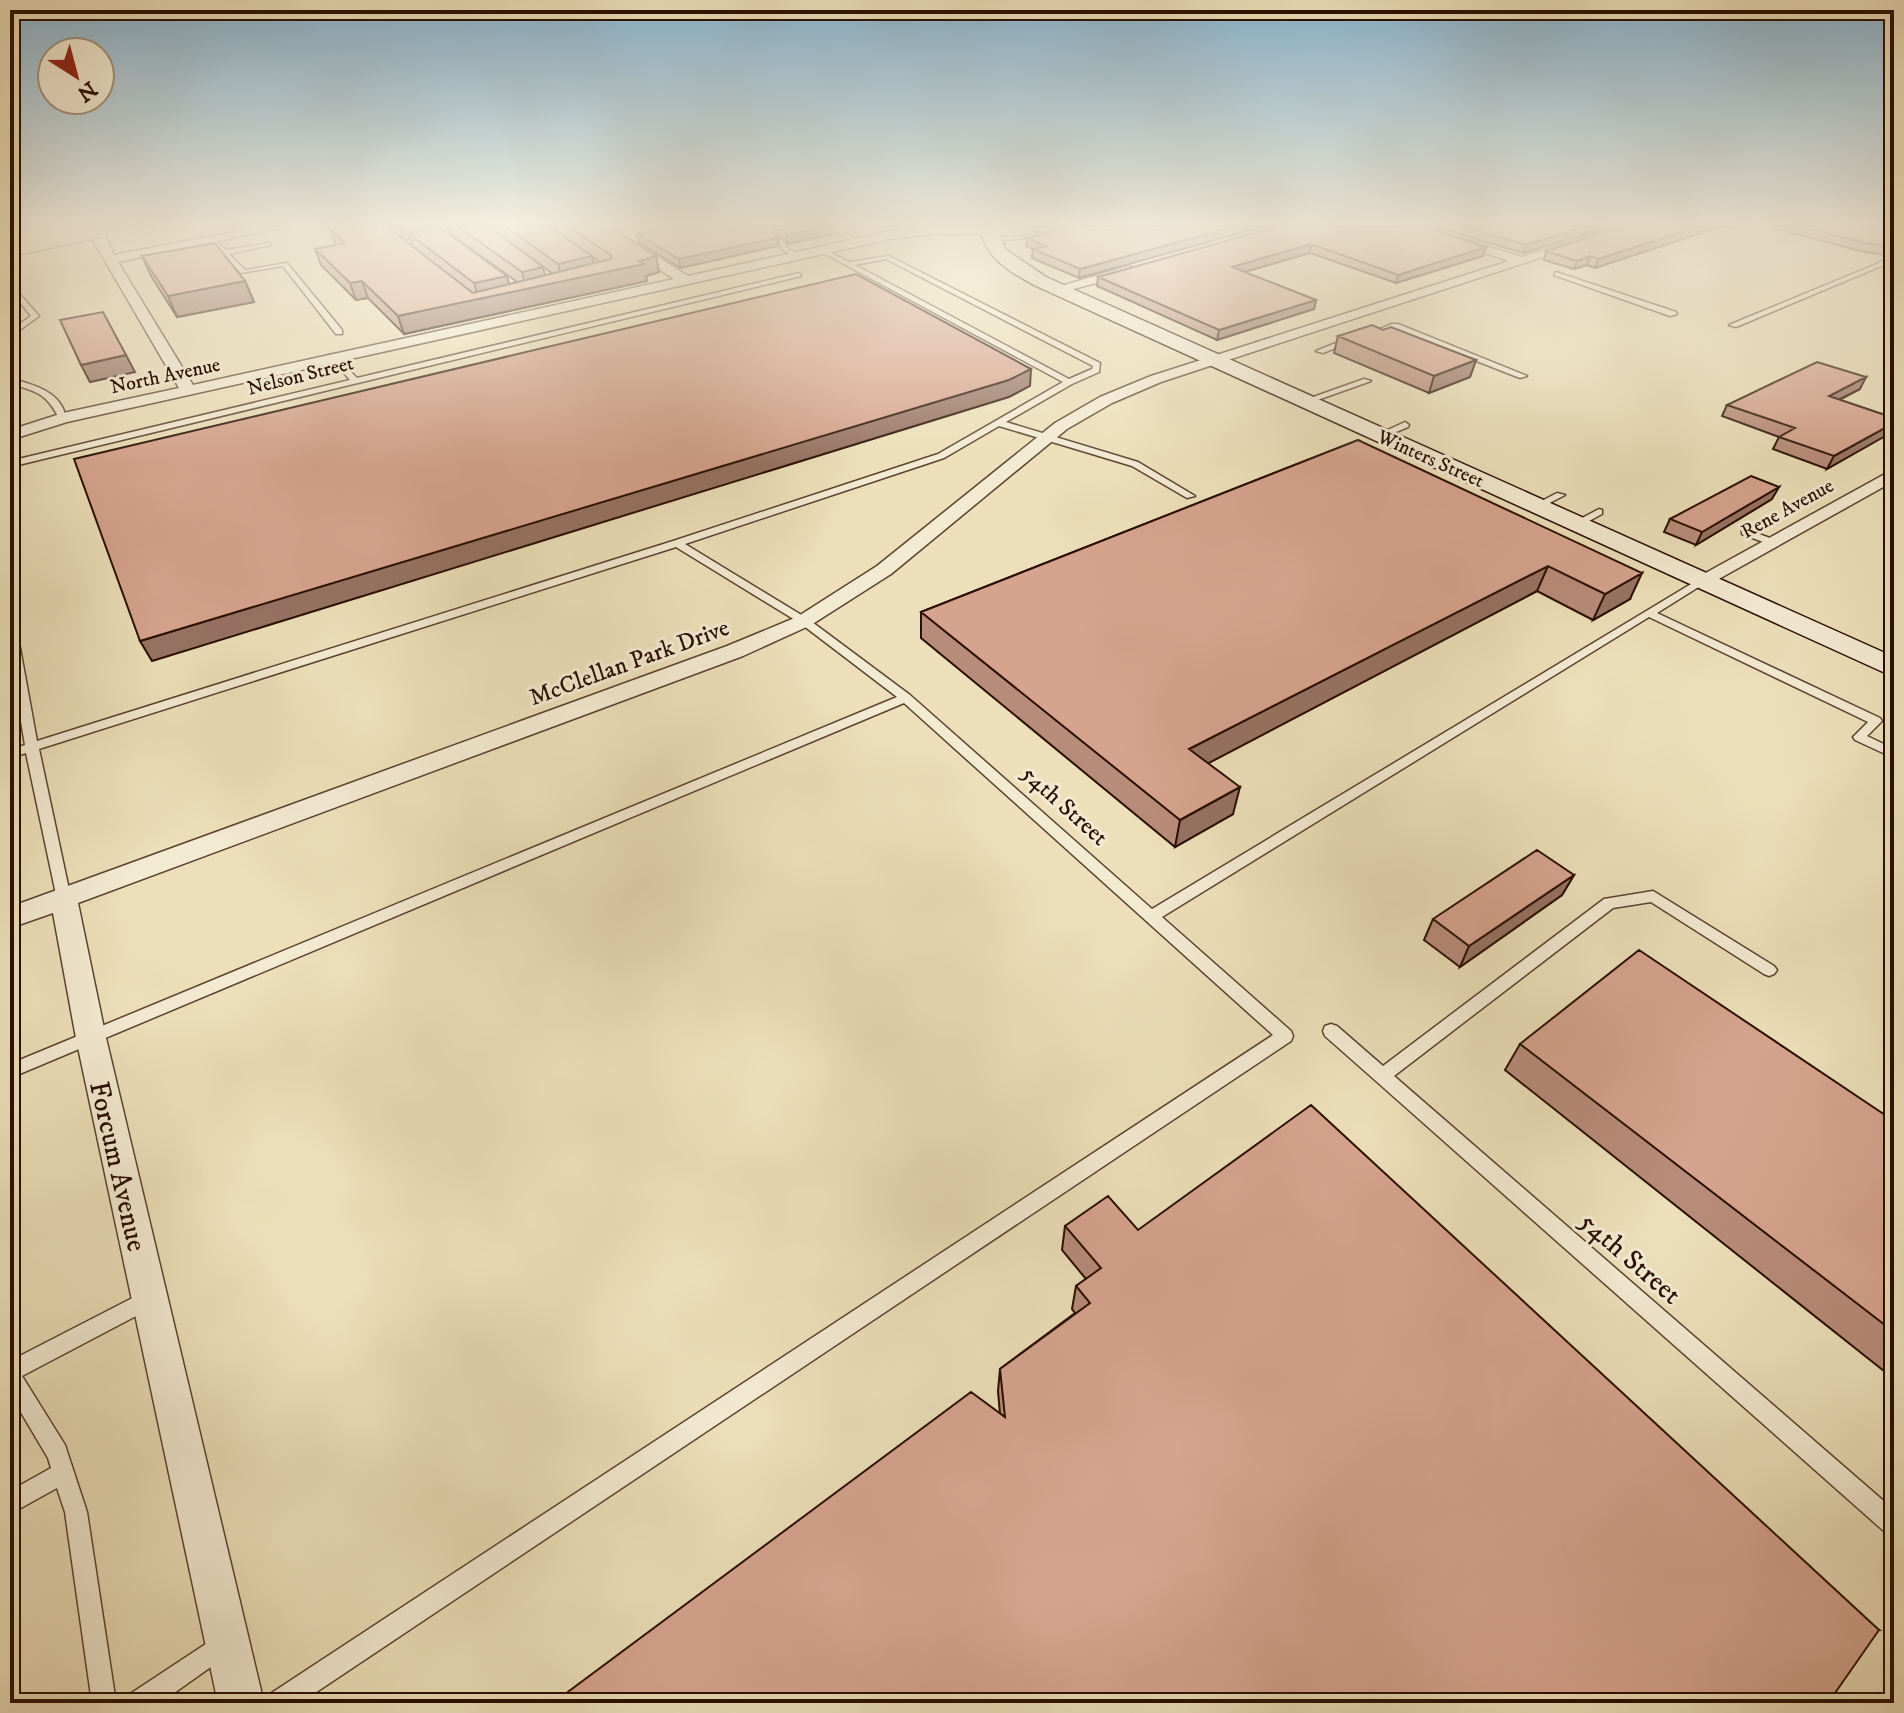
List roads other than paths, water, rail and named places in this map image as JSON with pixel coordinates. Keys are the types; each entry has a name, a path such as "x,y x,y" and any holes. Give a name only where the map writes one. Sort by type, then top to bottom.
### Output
{"main road":[{"name":"Winters Street","path":"1095,306 1381,435 1549,501 1576,524 1894,668"}],"street":[{"path":"138,306 188,390"},
{"name":"North Avenue","path":"10,435 63,418 569,306"},
{"name":"McClellan Park Drive","path":"10,918 735,651 804,621 884,570 1048,436 1106,400 1156,379 1383,306"},
{"name":"Rene Avenue","path":"1701,581 1894,474"},
{"name":"Forcum Avenue","path":"64,899 91,1038 241,1703"}],"lane":[{"path":"10,335 35,316 27,306"},
{"path":"318,306 339,332"},
{"name":"Nelson Street","path":"10,464 664,306"},
{"path":"927,306 1069,382"},
{"path":"10,754 941,456 1069,382 1096,370 1097,365 982,306"},
{"path":"1649,306 1673,314"},
{"path":"1733,325 1779,306"},
{"path":"1320,351 1395,326 1523,376"},
{"path":"335,358 354,380"},
{"path":"10,366 16,383 44,390 63,418"},
{"path":"1306,401 1367,381"},
{"path":"999,423 1135,464 1190,496"},
{"path":"1381,435 1405,425"},
{"path":"1576,524 1599,512"},
{"path":"1746,532 1771,542"},
{"name":"54th Street","path":"279,1703 1285,1036 906,698 804,621 677,543"},
{"path":"1151,917 1701,581"},
{"path":"1649,613 1876,721 1859,737 1894,754"},
{"name":"Forcum Avenue","path":"10,626 64,899"},
{"path":"10,1071 906,698"},
{"path":"1382,1076 1609,903 1653,896 1769,970"},
{"name":"54th Street","path":"1331,1031 1894,1525"},
{"path":"104,1703 76,1512 57,1453 10,1373 149,1298"},
{"path":"10,1503 63,1473"},
{"path":"139,1703 227,1642"}]}
